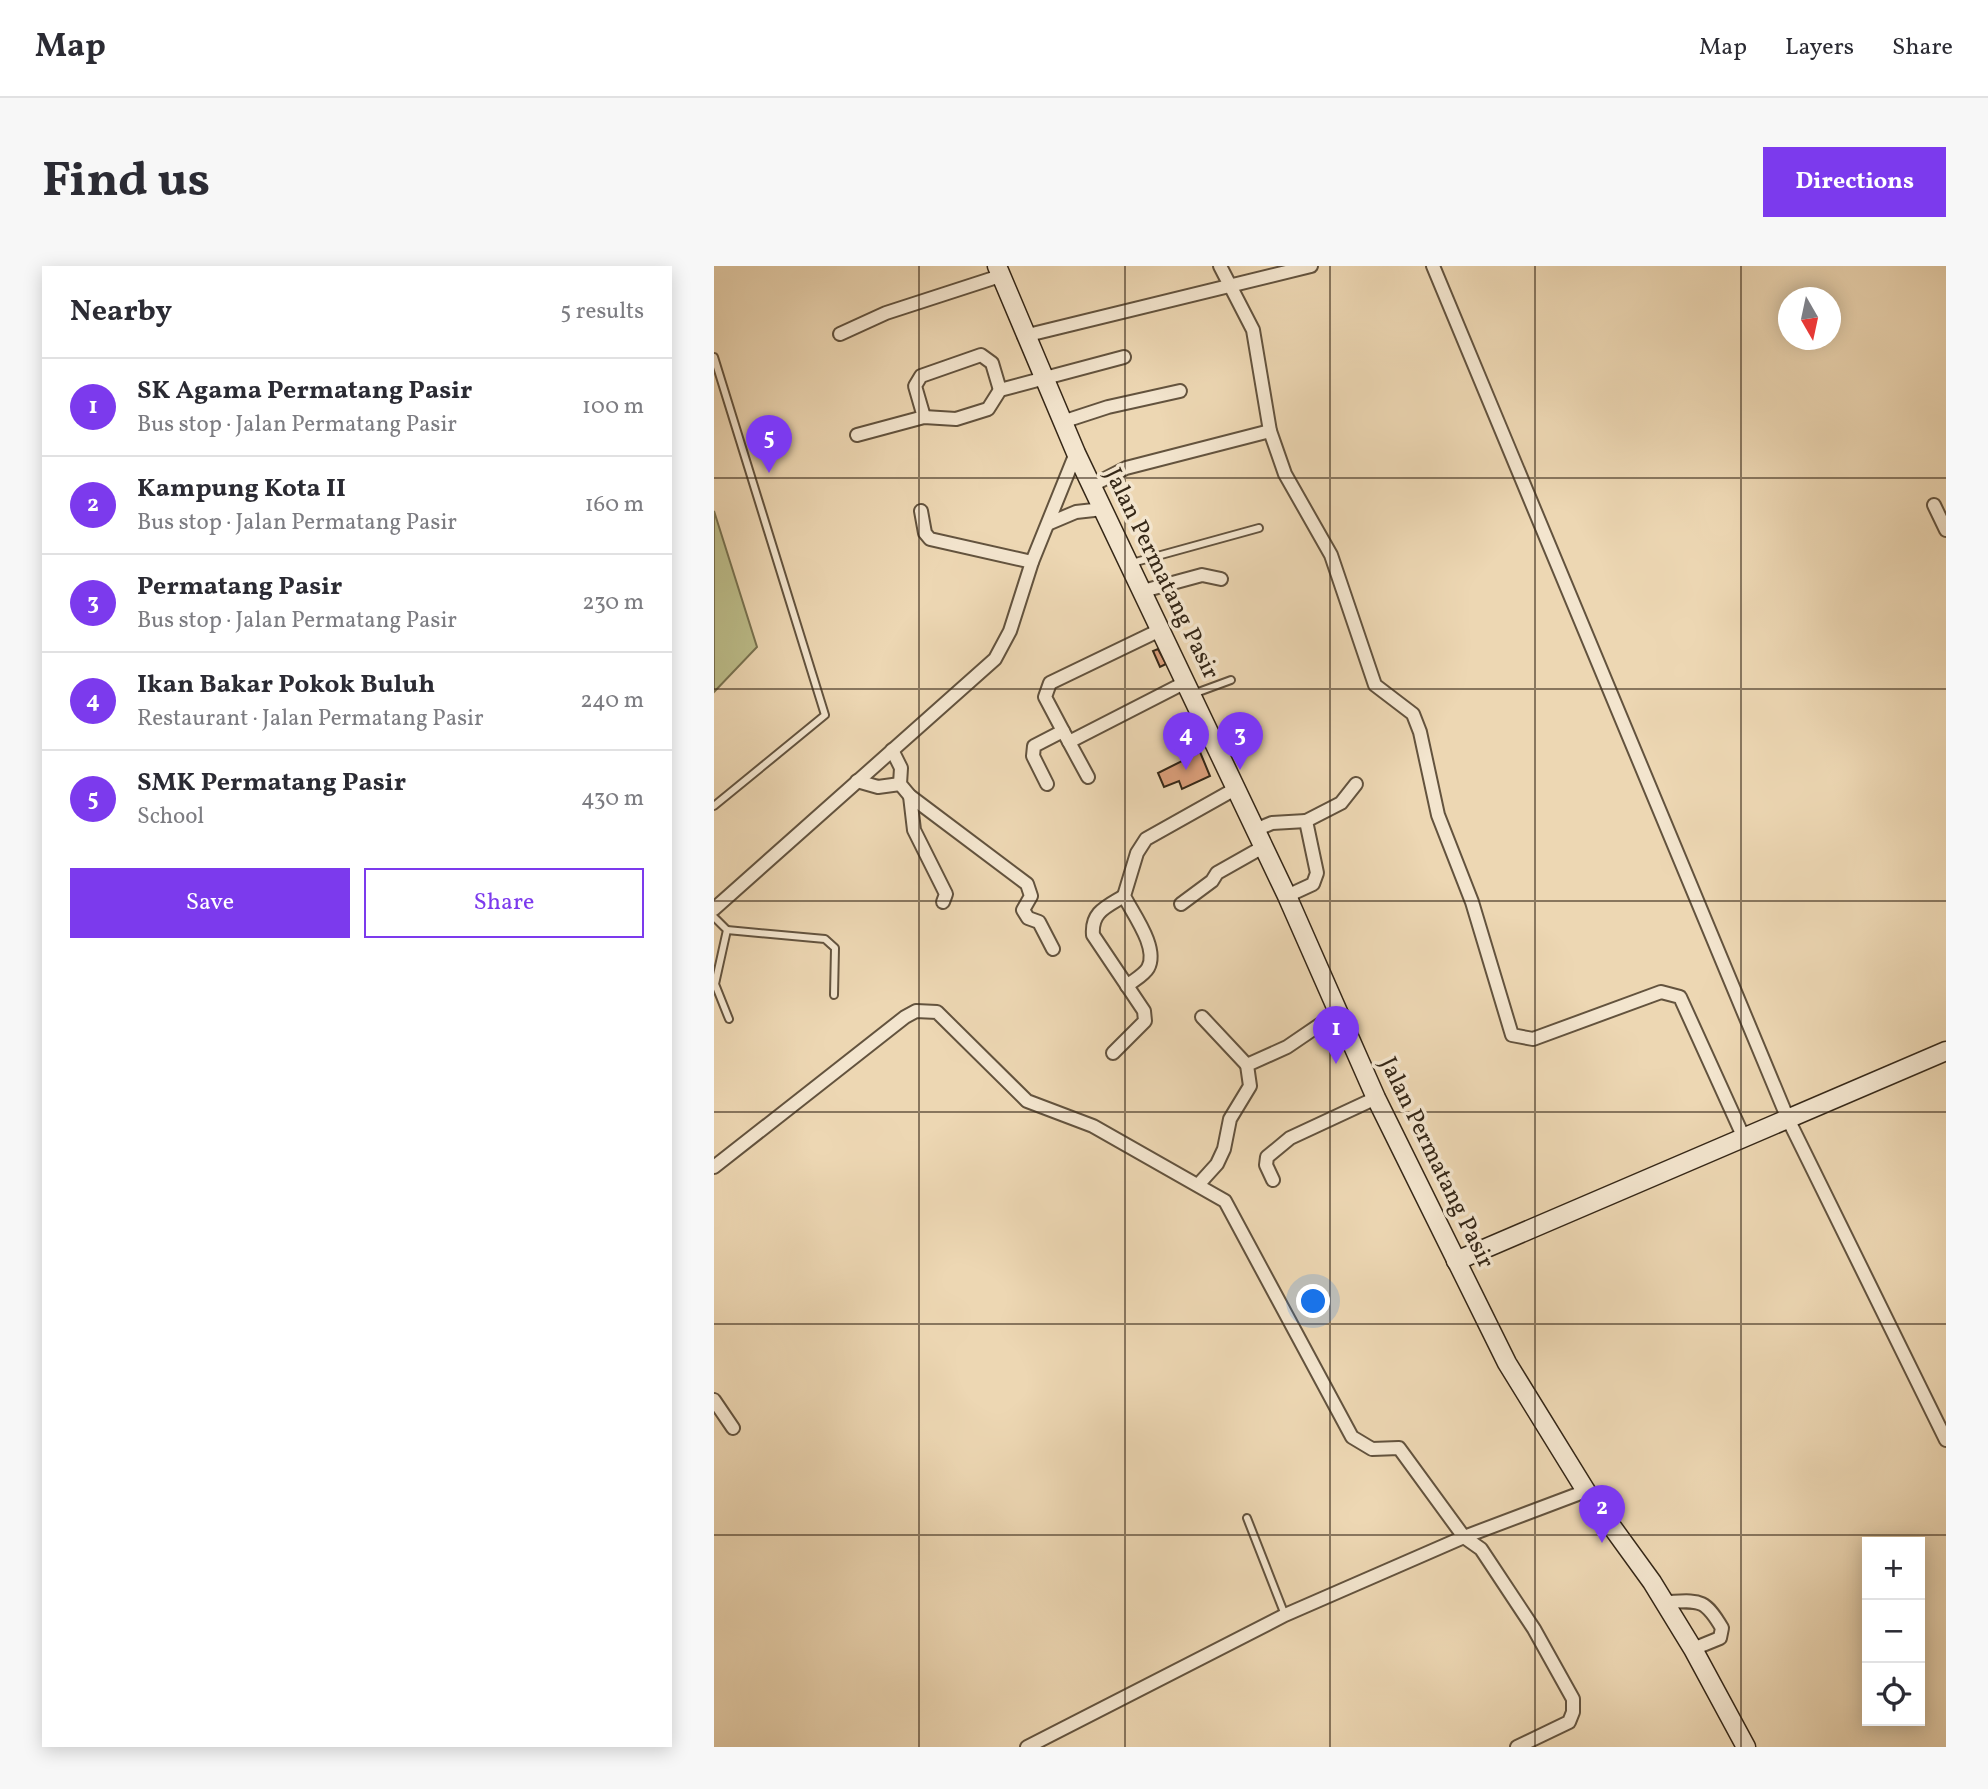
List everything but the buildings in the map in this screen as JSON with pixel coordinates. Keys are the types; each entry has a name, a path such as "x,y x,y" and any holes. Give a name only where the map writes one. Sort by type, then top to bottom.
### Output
{"main road":[{"name":"Jalan Permatang Pasir","path":"998,271 1091,486 1287,896 1376,1098 1507,1363 1586,1491 1664,1602 1693,1649 1746,1747"},
{"path":"1456,1261 1946,1051"}],"street":[{"path":"1220,266 1253,331 1258,347 1270,431 1285,474 1331,555 1375,685 1413,714 1420,732 1438,815 1472,902 1512,1035 1533,1039 1661,992 1681,997 1744,1138"},
{"path":"1024,336 1311,266"},
{"path":"1433,266 1788,1119 1946,1440"},
{"path":"840,334 886,313 998,271"},
{"path":"925,417 915,386 921,376 981,355 992,363 1000,390"},
{"path":"857,435 925,417 956,419 988,410 1000,390 1124,357"},
{"path":"1062,422 1108,407 1180,391"},
{"path":"1091,486 1126,468 1270,431"},
{"path":"714,909 995,659 1010,631 1032,562 1076,453"},
{"path":"1934,505 1946,530"},
{"path":"1050,523 1076,512 1103,509"},
{"path":"921,511 925,533 930,539 1032,562"},
{"path":"1143,591 1202,575 1221,579"},
{"path":"1087,777 1045,697 1050,684 1160,630"},
{"path":"1047,784 1033,756 1034,746 1066,737 1189,688"},
{"path":"892,750 901,768 900,784 910,796 1027,884 1031,896 1023,910 1028,918 1039,922 1053,949"},
{"path":"857,781 878,787 900,784"},
{"path":"1181,905 1259,839 1272,823 1306,821 1340,803 1356,784"},
{"path":"1113,1053 1145,1021 1144,1011 1093,935 1092,921 1097,914 1124,896 1137,853 1146,839 1235,789"},
{"path":"910,796 914,830 946,894 943,902"},
{"path":"1287,896 1313,884 1317,873 1306,821"},
{"path":"1124,896 1149,945 1151,960 1147,970 1128,986"},
{"path":"714,1167 916,1011 937,1012 1027,1101 1093,1126 1225,1201 1352,1437 1364,1447 1399,1448 1464,1537 1481,1549 1489,1560 1534,1629 1573,1699 1573,1712 1569,1722 1532,1744 1517,1747"},
{"path":"1247,1065 1287,1047 1337,1013"},
{"path":"1198,1185 1217,1164 1224,1149 1230,1118 1250,1086 1247,1065 1202,1017"},
{"path":"1273,1180 1266,1165 1266,1157 1290,1138 1376,1098"},
{"path":"714,1400 733,1428"},
{"path":"1027,1747 1285,1615 1464,1537 1586,1491"},
{"path":"1664,1602 1700,1601 1709,1606 1722,1629 1720,1638 1693,1649"}],"lane":[{"path":"714,357 825,715 714,806"},
{"path":"1130,564 1259,528"},
{"path":"1189,688 1231,680"},
{"path":"714,917 727,930 825,939 835,947 834,995"},
{"path":"727,930 715,985 729,1019"},
{"path":"1247,1518 1285,1615"}],"green space":[{"path":"714,511 757,647 714,692"}],"place":[{"name":"SMK Permatang Pasir","path":"769,473"},
{"name":"Ikan Bakar Pokok Buluh","path":"1186,770"},
{"name":"Permatang Pasir","path":"1240,770"},
{"name":"SK Agama Permatang Pasir","path":"1336,1064"},
{"name":"Kampung Kota II","path":"1602,1543"}]}
